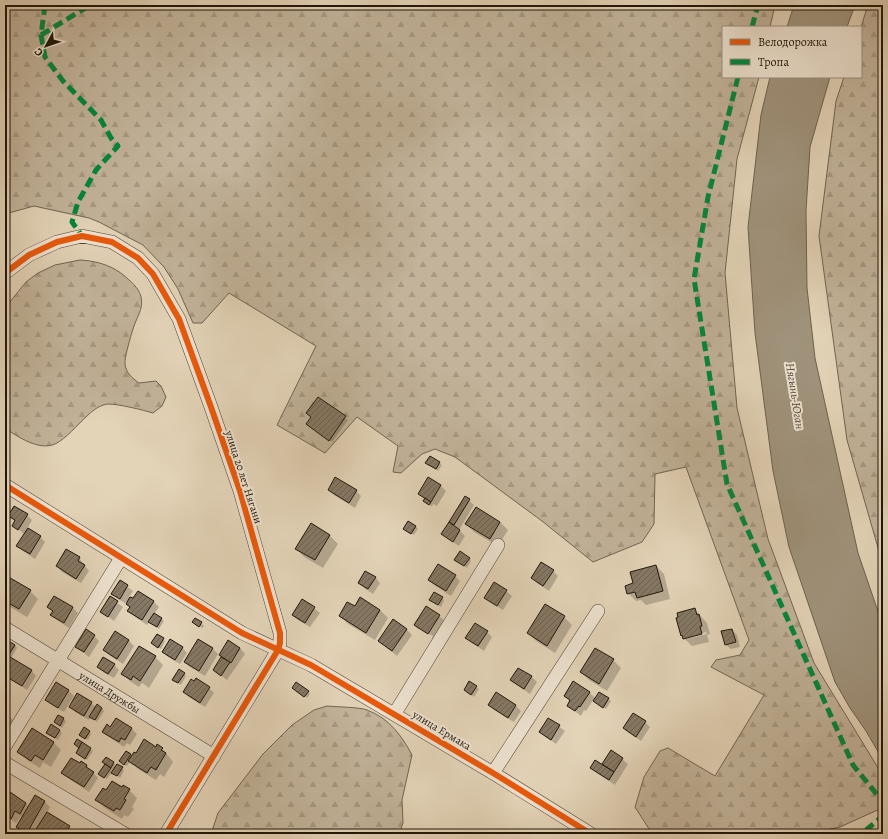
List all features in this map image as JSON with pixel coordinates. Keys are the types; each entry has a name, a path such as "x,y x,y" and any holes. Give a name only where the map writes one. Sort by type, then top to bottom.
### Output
{"street":[{"name":"улица 20 лет Нягани","path":"5,273 29,255 57,242 82,236 112,242 138,258 153,274 179,319 240,491 280,633 280,643 278,650 166,834"},
{"name":"улица Ермака","path":"5,485 242,633 311,665 493,773 591,834"},
{"path":"395,714 498,545"},
{"path":"5,746 121,558"},
{"path":"493,773 598,611"},
{"name":"улица Дружбы","path":"5,628 58,662 214,756"},
{"path":"5,763 125,834"}],"green space":[{"path":"5,5 775,5 770,26 722,26 722,78 759,78 737,159 725,273 737,408 768,539 814,663 883,776 882,808 840,827 806,834 655,834 651,832 635,807 644,777 660,751 668,748 715,776 764,695 711,667 716,660 740,655 749,640 686,467 655,474 654,524 642,542 593,562 542,521 455,457 435,449 422,454 401,473 393,472 398,446 357,417 325,453 277,425 316,346 229,293 202,323 193,323 178,289 164,267 143,245 89,218 34,206 5,214"},
{"path":"868,5 883,5 883,565 847,440 819,236 836,101 844,78 862,78 861,26"},
{"path":"80,260 100,263 118,271 124,275 138,290 142,301 128,347 125,361 126,367 130,375 139,383 156,381 161,386 166,397 162,406 153,413 118,405 102,405 92,412 59,442 49,446 42,446 22,439 5,428 5,308 26,282 38,273 55,265"},
{"path":"327,706 359,708 375,713 394,728 412,755 402,800 403,823 399,834 211,834 218,813 263,754 292,725 314,710"}],"water":[{"path":"794,5 855,5 847,26 787,26"},
{"name":"Нягынь-Юган","path":"770,78 830,78 810,147 806,211 807,288 815,358 858,553 883,626 883,760 835,682 789,547 773,471 755,333 748,227 761,115"}],"building":[{"path":"318,397 346,416 329,441 306,424 311,417 306,413"},
{"path":"430,456 440,462 436,469 425,463"},
{"path":"335,477 357,490 349,503 328,490"},
{"path":"428,477 441,485 431,502 418,494"},
{"path":"465,496 470,499 454,525 449,522"},
{"path":"425,498 431,502 429,505 423,501"},
{"path":"14,506 28,514 18,530 12,526 15,520 8,516"},
{"path":"476,507 500,522 490,539 465,524"},
{"path":"408,521 416,526 411,534 403,529"},
{"path":"449,522 460,530 453,542 441,534"},
{"path":"311,523 330,535 315,560 295,549"},
{"path":"28,528 41,536 30,554 16,546"},
{"path":"66,549 80,557 78,561 85,565 76,579 56,566"},
{"path":"460,551 470,558 464,566 454,560"},
{"path":"541,562 554,570 543,586 531,578"},
{"path":"438,564 456,575 446,591 428,580"},
{"path":"656,565 663,591 637,598 635,592 627,594 625,586 633,583 630,572"},
{"path":"365,571 376,577 368,589 358,583"},
{"path":"5,575 31,590 19,609 5,601"},
{"path":"120,580 128,585 120,599 111,594"},
{"path":"494,582 507,590 497,606 484,598"},
{"path":"138,591 154,601 142,620 127,611 130,607 126,604 130,597 133,598"},
{"path":"434,592 443,597 438,605 429,600"},
{"path":"54,596 73,607 64,623 50,615 53,611 47,607"},
{"path":"110,596 118,601 108,617 100,612"},
{"path":"360,597 380,610 366,633 339,616 347,602 355,606"},
{"path":"302,599 315,607 305,623 292,615"},
{"path":"545,604 565,616 547,646 527,633"},
{"path":"426,606 440,615 428,634 414,625"},
{"path":"695,608 697,615 699,614 702,634 683,639 676,618 678,617 677,613"},
{"path":"154,613 162,618 157,627 148,622"},
{"path":"195,618 202,622 199,627 192,622"},
{"path":"393,619 407,629 392,651 378,641"},
{"path":"475,623 488,631 478,646 465,638"},
{"path":"86,629 95,635 84,652 75,647"},
{"path":"732,629 736,642 725,645 721,631"},
{"path":"115,631 129,640 117,659 103,650"},
{"path":"157,634 164,638 158,648 151,643"},
{"path":"170,639 183,647 175,660 162,652"},
{"path":"198,639 213,648 199,671 184,662"},
{"path":"7,640 15,645 8,656 5,655 5,643"},
{"path":"228,640 240,648 231,663 219,655"},
{"path":"139,646 156,656 140,681 133,676 131,680 121,674"},
{"path":"595,648 614,659 599,684 580,672"},
{"path":"10,657 32,670 22,686 5,676 5,665"},
{"path":"103,657 115,664 108,674 97,667"},
{"path":"221,657 230,662 221,676 213,670"},
{"path":"518,668 532,676 524,689 510,680"},
{"path":"179,669 185,673 178,683 172,680"},
{"path":"196,678 210,687 200,703 183,692 191,679 194,681"},
{"path":"469,681 477,686 471,695 464,690"},
{"path":"573,681 590,692 580,707 579,706 575,711 567,706 570,700 564,696"},
{"path":"56,682 69,690 58,708 45,700"},
{"path":"296,682 309,691 304,697 292,688"},
{"path":"496,692 516,705 508,718 488,705"},
{"path":"599,692 609,698 603,708 593,701"},
{"path":"77,693 92,702 84,716 69,707"},
{"path":"97,704 102,708 95,720 89,717"},
{"path":"633,713 646,721 636,737 623,728"},
{"path":"58,715 64,718 60,726 54,722"},
{"path":"116,718 132,728 125,740 121,738 119,742 102,732 107,724 110,727"},
{"path":"548,718 560,725 551,740 539,732"},
{"path":"51,724 60,730 55,738 46,733"},
{"path":"84,727 90,731 85,739 79,735"},
{"path":"32,728 54,742 43,760 35,755 31,761 17,752"},
{"path":"77,739 82,742 79,748 74,744"},
{"path":"144,739 156,747 157,744 163,748 161,750 166,753 156,770 151,767 147,773 128,761 134,752 136,753"},
{"path":"82,742 91,748 85,759 76,753"},
{"path":"611,750 623,758 614,772 602,764"},
{"path":"126,751 131,754 124,765 119,761"},
{"path":"106,757 114,762 111,768 102,762"},
{"path":"71,758 80,763 81,761 87,765 86,767 94,772 84,787 61,773"},
{"path":"595,760 614,772 609,780 590,768"},
{"path":"105,764 111,768 104,778 98,774"},
{"path":"117,764 123,767 117,776 111,773"},
{"path":"112,781 122,787 123,785 130,789 120,810 116,808 114,811 95,800 103,788 106,790"},
{"path":"10,792 26,803 20,814 15,811 11,819 5,815 5,799"},
{"path":"35,795 45,801 27,833 16,827"},
{"path":"47,812 70,826 65,834 33,834"},
{"path":"520,829 524,834 515,834"}],"marked path":[{"path":"45,5 41,35 45,57 63,81 101,120 111,138 118,146 96,170 78,202 72,222 82,236"},
{"path":"41,35 87,7 96,5"},
{"path":"752,26 758,5"},
{"path":"738,78 708,197 694,279 727,484 853,765 883,802"},
{"path":"851,834 866,830 883,816"}],"cycle path":[{"path":"5,273 29,255 57,242 82,236 112,242 138,258 153,274 179,319 240,491 280,633 280,643 278,650 166,834"},
{"path":"5,485 242,633 311,665 493,773 591,834"}]}
